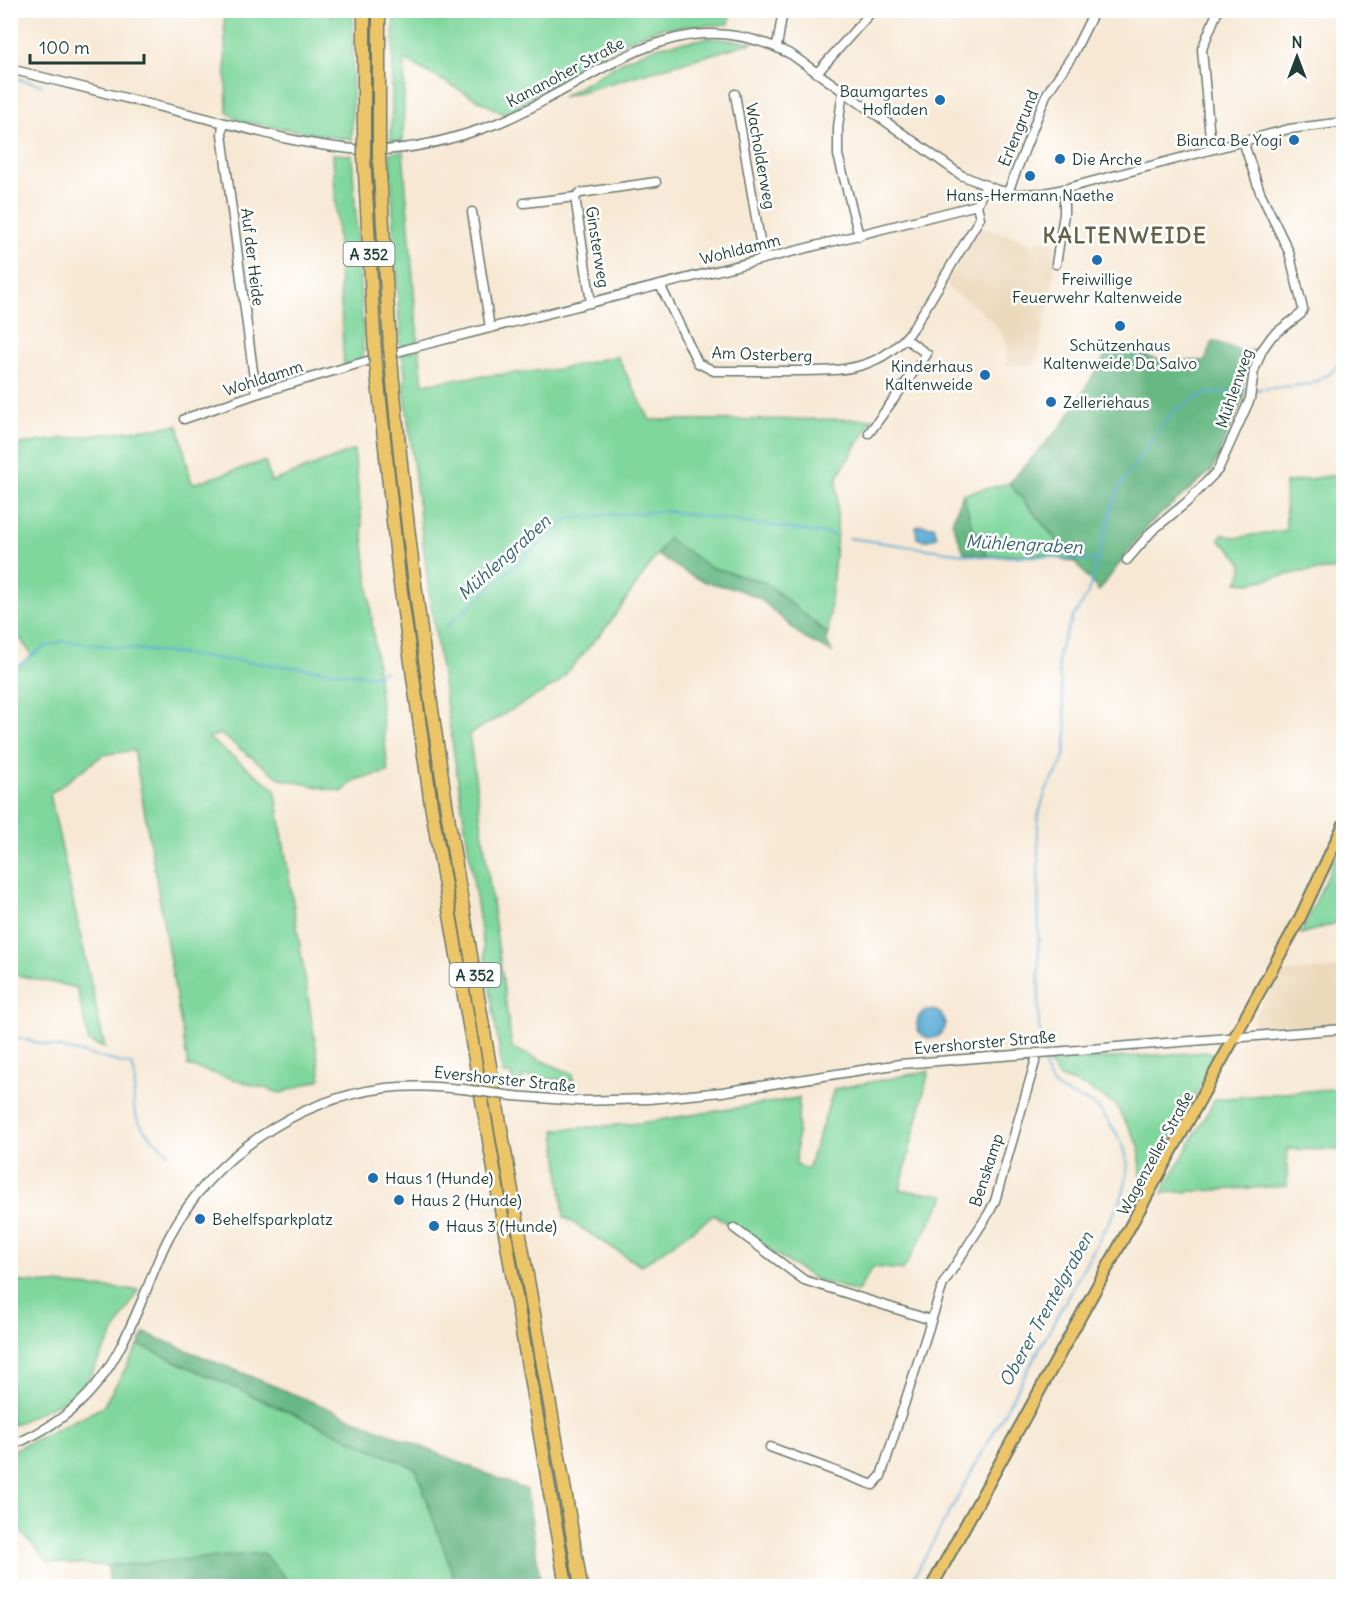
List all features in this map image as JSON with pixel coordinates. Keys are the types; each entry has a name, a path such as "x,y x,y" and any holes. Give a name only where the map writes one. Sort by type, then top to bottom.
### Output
{"highway":[{"name":"A 352","path":"364,10 364,156 376,358 398,566 431,805 566,1587"},
{"name":"A 352","path":"379,10 379,141 391,353 413,575 440,763 581,1587"}],"main road":[{"name":"Wagenzeller Straße","path":"932,1587 1299,920 1344,824"}],"street":[{"path":"777,47 783,10"},
{"path":"817,73 873,10"},
{"path":"1211,149 1202,49 1218,10"},
{"name":"Erlengrund","path":"1008,192 1046,95 1072,56 1093,14"},
{"name":"Kananoher Straße","path":"10,69 316,145 370,150 434,142 471,133 501,122 650,45 680,37 722,34 747,37 777,47 962,175 1008,192 1036,194 1065,189 1289,129 1344,122"},
{"path":"843,91 838,127 838,155 859,236"},
{"name":"Wacholderweg","path":"735,94 764,259"},
{"name":"Auf der Heide","path":"223,123 222,134 256,394"},
{"name":"Mühlenweg","path":"1127,560 1152,531 1218,470 1252,389 1254,371 1262,350 1272,336 1301,314 1303,309 1288,252 1260,192 1243,141"},
{"name":"Ginsterweg","path":"524,203 575,197 580,193 656,182"},
{"path":"977,205 986,185"},
{"path":"1056,264 1065,214 1065,189"},
{"name":"Ginsterweg","path":"575,197 591,303"},
{"name":"Wohldamm","path":"183,419 256,394 411,348 977,205"},
{"name":"Am Osterberg","path":"660,285 698,363 706,369 714,371 842,370 862,366 880,359 906,339 980,218 977,205"},
{"path":"472,212 490,328"},
{"path":"869,433 927,354 906,339"},
{"name":"Evershorster Straße","path":"10,1446 40,1433 68,1414 98,1385 121,1349 169,1237 193,1200 226,1163 275,1127 341,1099 404,1086 463,1089 513,1096 580,1101 649,1100 722,1092 900,1064 1344,1029"},
{"name":"Benskamp","path":"770,1447 873,1485 881,1476 943,1284 990,1213 995,1201 1036,1053"},
{"path":"734,1228 804,1281 931,1320"}],"shaded area":[{"path":"980,226 1035,244 1039,238 1056,240 1054,277 1036,365 1007,365 1006,341 994,323 949,289 948,281"},
{"path":"1343,968 1343,1024 1257,1030 1252,1021 1279,973"}],"green space":[{"path":"394,10 730,11 729,24 661,28 624,42 506,115 405,60 403,141 391,141"},
{"path":"224,11 321,11 332,16 333,11 353,11 352,140 239,121 227,112"},
{"path":"708,38 754,42 562,97 629,58 660,46"},
{"path":"403,151 418,342 400,347 401,328 390,153"},
{"path":"333,154 352,155 363,331 363,359 344,365"},
{"path":"1213,341 1243,352 1255,350 1243,383 1244,397 1212,470 1148,525 1099,591 1009,483 1065,422 1111,346 1162,361 1205,361"},
{"path":"419,349 423,384 558,369 617,356 650,420 873,419 837,477 837,531 828,634 766,583 710,567 668,539 609,624 557,684 469,734 512,1048 573,1074 573,1081 523,1076 522,1088 513,1088 511,1074 503,1074 429,591 404,387 405,373 402,354"},
{"path":"178,425 192,484 265,461 271,482 354,450 388,772 355,780 342,792 281,779 220,734 208,738 275,789 321,1079 281,1093 188,1066 134,750 103,755 50,794 105,1048 89,1042 77,988 11,974 11,672 32,655 11,626 11,445"},
{"path":"1343,474 1343,569 1301,572 1250,583 1237,582 1241,575 1241,563 1234,553 1219,540 1222,534 1235,538 1286,530 1285,483"},
{"path":"1009,483 1074,562 1041,554 986,555 971,523 963,494"},
{"path":"963,494 971,523 986,555 964,552 952,522"},
{"path":"668,538 710,567 766,583 828,634 826,639 832,652 804,638 759,598 737,589 705,582 658,555"},
{"path":"1343,841 1343,921 1301,934"},
{"path":"1208,1052 1217,1056 1142,1190 1139,1145 1115,1104 1088,1088 1060,1078 1047,1062"},
{"path":"929,1071 900,1190 946,1195 903,1270 873,1267 857,1292 813,1278 714,1215 641,1266 564,1217 555,1130 640,1123 799,1098 796,1165 808,1169 834,1089"},
{"path":"1343,1088 1343,1185 1342,1150 1287,1149 1287,1186 1162,1193 1215,1099"},
{"path":"11,1281 138,1290 81,1392 11,1426"},
{"path":"145,1333 527,1490 541,1586 457,1586 416,1469 139,1345"},
{"path":"139,1345 416,1469 457,1586 293,1586 263,1554 108,1566 48,1562 11,1521 11,1451 103,1407"},
{"path":"263,1553 293,1586 109,1586 108,1566"}],"water":[{"path":"934,526 937,536 927,540 917,538 916,527"},
{"path":"931,1010 941,1014 945,1024 941,1034 931,1038 921,1034 917,1024 921,1014"}],"waterway":[{"path":"10,77 42,85"},
{"name":"Mühlengraben","path":"1254,390 1310,384 1330,374 1344,358"},
{"name":"Oberer Trentelgraben","path":"1044,1044 1039,1028 1038,817 1046,790 1065,754 1067,731 1058,663 1059,650 1073,617 1087,596 1115,498 1123,481 1173,412 1197,397 1212,393 1248,390"},
{"name":"Mühlengraben","path":"446,627 569,518 665,511 834,535"},
{"name":"Mühlengraben","path":"849,538 985,557 1040,556 1098,561"},
{"name":"Mühlengraben","path":"10,672 44,647 64,641 371,676 385,671"},
{"path":"10,1036 131,1065 135,1075 134,1108 136,1115 147,1133 168,1153"},
{"name":"Oberer Trentelgraben","path":"909,1586 1121,1200 1124,1189 1127,1160 1122,1142 1098,1108 1058,1089 1047,1075 1044,1064"}],"place":[{"name":"Baumgartes Hofladen","path":"940,100"},
{"name":"Bianca Be Yogi","path":"1294,140"},
{"name":"Die Arche","path":"1060,159"},
{"name":"Hans-Hermann Naethe","path":"1030,176"},
{"name":"Freiwillige Feuerwehr Kaltenweide","path":"1097,260"},
{"name":"Schützenhaus Kaltenweide Da Salvo","path":"1120,326"},
{"name":"Kinderhaus Kaltenweide","path":"985,375"},
{"name":"Zelleriehaus","path":"1051,402"},
{"name":"Haus 1 (Hunde)","path":"373,1178"},
{"name":"Haus 2 (Hunde)","path":"399,1200"},
{"name":"Behelfsparkplatz","path":"200,1219"},
{"name":"Haus 3 (Hunde)","path":"434,1226"}],"district":[{"name":"KALTENWEIDE","path":"1125,235"}]}
